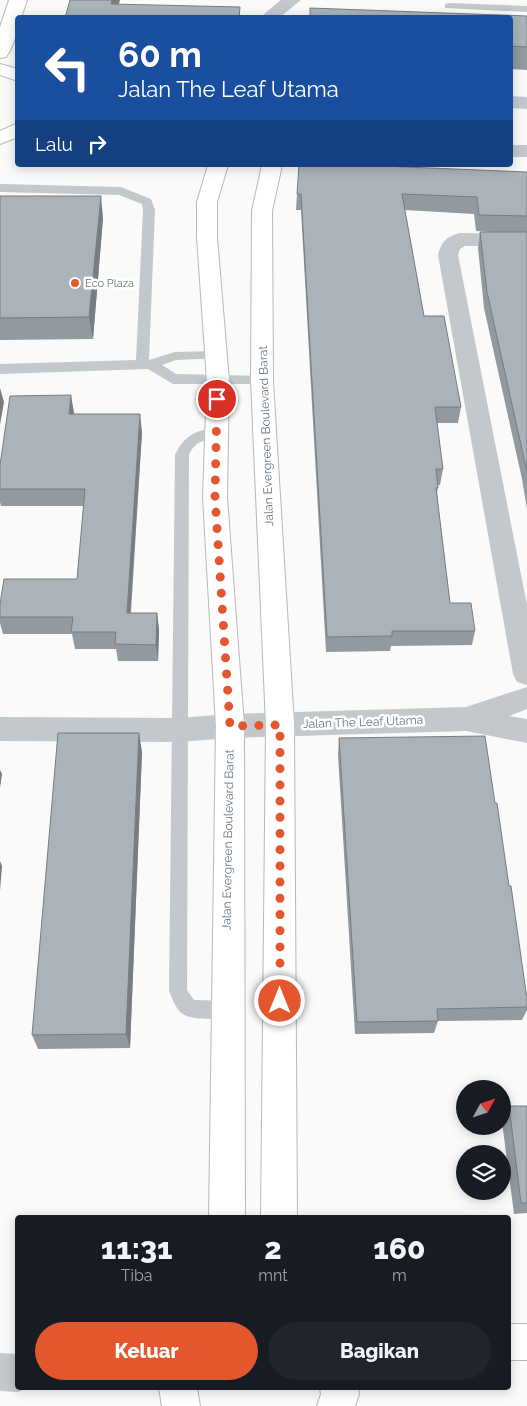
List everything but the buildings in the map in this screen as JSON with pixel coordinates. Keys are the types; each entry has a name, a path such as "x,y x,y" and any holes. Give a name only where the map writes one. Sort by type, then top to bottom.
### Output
{"street":[{"path":"0,54 18,0"},
{"path":"270,11 292,0"},
{"path":"0,69 15,75"},
{"path":"513,102 527,103"},
{"path":"0,138 15,130"},
{"path":"513,151 527,151"},
{"name":"Jalan Evergreen Boulevard Barat","path":"217,167 207,202 206,236 216,368 215,497 230,726 226,1010 227,1215"},
{"name":"Jalan Evergreen Boulevard Barat","path":"272,167 262,212 262,381 280,725 279,1215"},
{"path":"527,240 460,239 450,246 448,255 527,674"},
{"name":"Jalan The Leaf Utama","path":"466,719 527,698"},
{"name":"Jalan The Leaf Utama","path":"0,729 179,730 230,726 466,719 527,730"},
{"path":"511,1342 527,1342"},
{"path":"0,1372 15,1373"},
{"path":"178,1390 182,1406"},
{"path":"336,1406 340,1394 339,1390"}],"lane":[{"path":"439,13 453,3 527,9"},
{"path":"0,188 121,190 146,202 149,210 145,331 146,364"},
{"path":"0,369 146,364 175,356 262,381"},
{"path":"146,364 173,379 216,368"},
{"path":"216,433 199,435 187,443 182,455 178,990 182,1000 190,1009 226,1010"}],"place":[{"name":"Eco Plaza","path":"75,283"}],"route":[{"path":"217,399 215,497 230,726 280,725 280,1001"}]}
